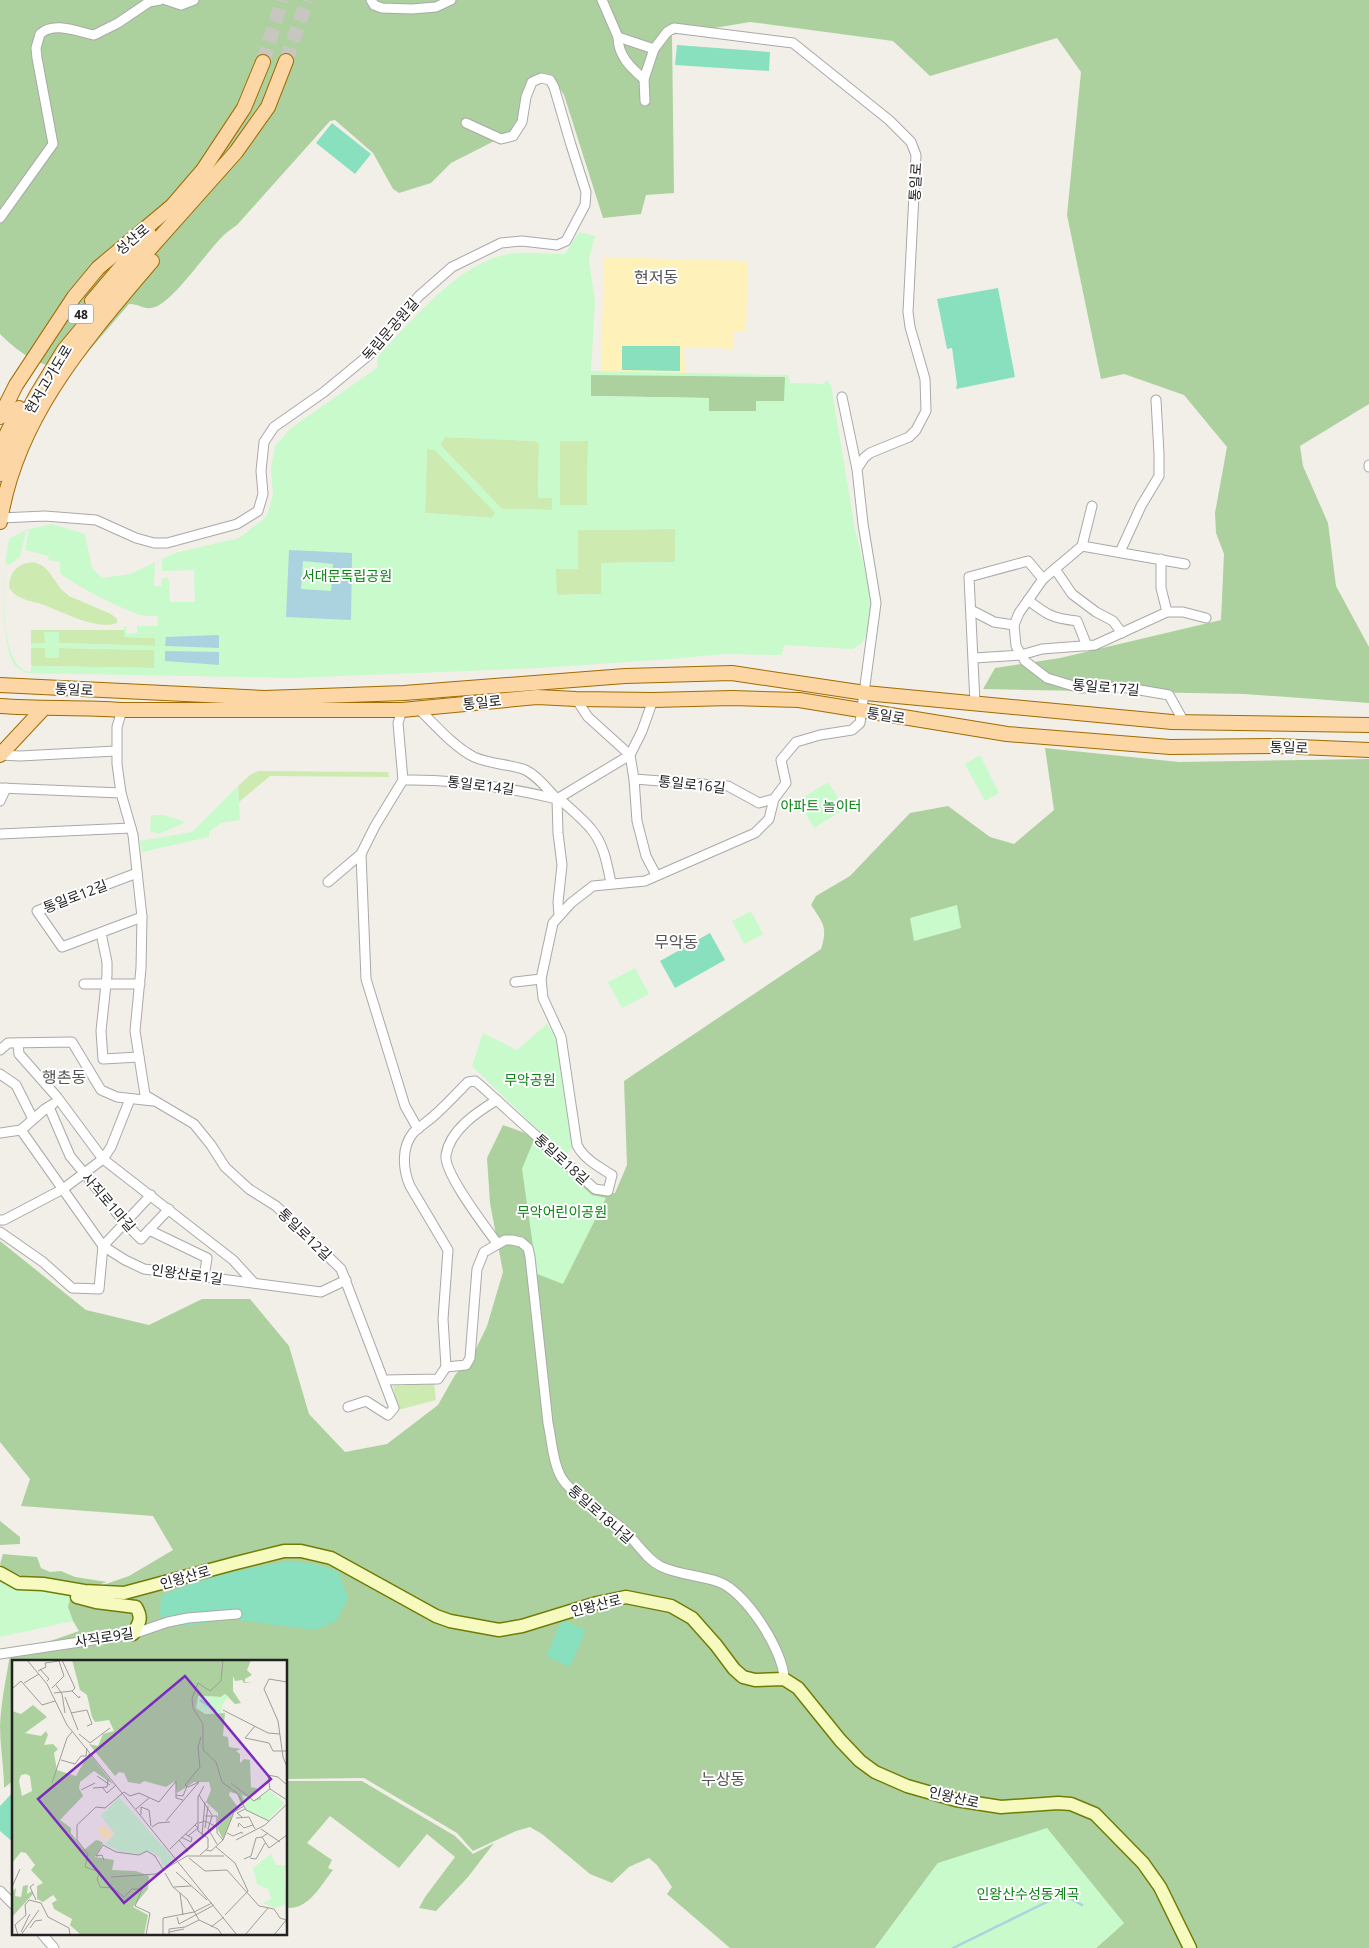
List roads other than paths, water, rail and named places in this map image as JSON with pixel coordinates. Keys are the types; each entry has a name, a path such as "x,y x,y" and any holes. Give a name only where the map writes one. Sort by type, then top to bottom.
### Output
{"main road":[{"name":"48","path":"172,226 236,152 268,107 286,61"},
{"name":"성산로","path":"0,417 16,385 74,297 98,268 172,206 203,170 244,108 263,62"},
{"name":"현저고가도로","path":"0,474 11,435 40,370 76,319 172,206"},
{"name":"현저고가도로","path":"0,448 11,435 64,350 172,226"},
{"path":"0,520 5,493 20,450 39,409 62,371 88,336 154,258 172,226"},
{"name":"통일로","path":"0,685 265,698 404,693 624,676 732,673 865,692 1184,722 1369,725"},
{"path":"0,677 4,683 17,686"},
{"name":"통일로","path":"0,706 43,709 86,708 122,710 402,710 537,697 576,700 653,700 701,697 799,700 1007,734 1170,747 1276,746 1369,750"},
{"path":"0,755 43,709"}],"street":[{"path":"0,218 53,144 37,58 36,48 40,34 50,28 63,28 94,35 118,23 149,2 160,0"},
{"path":"166,0 181,6 194,0"},
{"path":"371,0 374,5 382,8 402,9 436,8 451,0"},
{"path":"602,0 618,37 618,45 630,67 644,78"},
{"name":"통일로","path":"654,49 667,32 674,28 793,43 889,120 911,142 916,155 908,312 910,327 923,366 927,404 922,420 909,437 870,453 864,458 857,469"},
{"path":"618,37 654,49 644,78 645,101"},
{"name":"독립문공원길","path":"0,520 45,516 96,520 136,538 154,543 168,544 236,524 258,511 263,494 261,471 264,442 274,428 324,392 370,354 419,296 452,267 501,243 522,241 556,245 566,241 578,220 585,205 586,192 570,145 554,87 550,80 541,78 532,82 526,98 522,122 513,136 501,139 466,123"},
{"name":"통일로","path":"842,397 857,469 863,524 876,603 865,692"},
{"path":"1120,552 1141,506 1158,476 1159,454 1156,400"},
{"path":"1021,655 1016,646 1014,625 1019,613 1044,579 1082,546 1092,506"},
{"path":"1082,546 1185,564"},
{"path":"1161,559 1162,588 1167,612"},
{"path":"975,703 969,577 1028,560 1044,579"},
{"path":"1055,569 1072,594 1096,612 1114,621 1122,633"},
{"path":"1028,600 1045,614 1058,619 1077,621 1087,646"},
{"path":"971,610 994,622 1014,625"},
{"path":"974,658 1021,655 1042,649 1095,645 1167,612 1183,612 1206,618"},
{"name":"통일로17길","path":"1021,655 1025,661 1046,678 1080,688 1122,687 1169,695 1184,722"},
{"name":"통일로18길","path":"446,1367 443,1318 448,1250 406,1176 404,1164 410,1137 468,1082 475,1081 595,1189 608,1191 612,1175 593,1163 577,1146 561,1037 543,998 541,979 553,922 571,903 593,886 645,881 755,833 769,819 774,799 786,783 781,760 796,742 820,735 852,730 860,723 865,692"},
{"path":"328,882 361,854 375,826 403,780 398,723 404,693"},
{"path":"576,700 588,716 630,755 637,820 646,856 656,875"},
{"path":"559,915 558,902 562,865 558,833 559,799 630,755 642,731 653,700"},
{"name":"통일로14길","path":"419,709 468,753 486,761 522,769 531,774 559,799 592,830 600,842 611,883"},
{"name":"통일로12길","path":"122,710 117,726 116,751 121,793 131,828 142,917 140,984 135,1031 145,1096 194,1124 212,1145 225,1167 249,1189 276,1206 341,1269 378,1368 385,1380 394,1408 388,1415 366,1401 348,1407"},
{"path":"0,755 20,756 116,751"},
{"name":"통일로14길","path":"403,780 432,779 467,783 522,791 559,799"},
{"name":"통일로16길","path":"634,779 728,786 759,803 774,799"},
{"path":"0,801 3,788 121,793"},
{"path":"0,834 131,828"},
{"path":"361,854 366,979 405,1106 418,1129"},
{"name":"통일로12길","path":"137,872 37,911 62,947 142,917"},
{"path":"101,933 107,962 101,1031 103,1059 139,1056"},
{"path":"515,982 541,979"},
{"path":"84,984 140,984"},
{"path":"0,1050 8,1043 72,1042 101,1090 117,1097 155,1101"},
{"path":"18,1043 18,1054 60,1100 103,1159 233,1260 254,1282"},
{"path":"1,1075 16,1085 33,1119"},
{"path":"0,1220 4,1220 63,1190 103,1159 111,1147 130,1099"},
{"path":"0,1133 21,1130 60,1100"},
{"path":"385,1380 438,1379 446,1367 466,1365 470,1358 477,1268 484,1252 497,1244 459,1188 447,1163 446,1155 450,1143 462,1126 478,1111 497,1100"},
{"name":"사직로1마길","path":"49,1107 70,1156 125,1223 141,1239 149,1230 207,1258 204,1277"},
{"path":"0,1232 43,1262 72,1288 100,1289 103,1246 21,1130"},
{"path":"103,1246 151,1195"},
{"path":"149,1230 169,1209"},
{"name":"통일로18나길","path":"497,1244 505,1240 521,1242 528,1248 548,1424 553,1442 553,1458 560,1476 575,1492 624,1530 658,1565 720,1582 734,1590 766,1630 780,1658 784,1679"},
{"name":"인왕산로1길","path":"103,1246 125,1260 144,1268 204,1277 321,1292 346,1280"},
{"name":"인왕산로","path":"0,1573 18,1583 43,1584 84,1591 124,1593 284,1551 301,1551 331,1558 436,1616 481,1628 500,1630 522,1626 597,1603 626,1597 672,1606 692,1618 734,1669 743,1677 754,1680 784,1679 798,1688 840,1740 860,1761 875,1772 907,1786 956,1800 1001,1806 1071,1804 1094,1814 1143,1863 1160,1888 1190,1948"},
{"path":"18,1583 96,1602 127,1604 136,1607 140,1615 140,1622 133,1634"},
{"name":"사직로9길","path":"0,1654 133,1634 168,1622 228,1613 237,1614"},
{"path":"0,1891 12,1903"},
{"path":"44,1936 54,1948"}],"water":[{"path":"289,550 352,553 351,620 286,617","holes":["303,561 333,564 331,591 301,589"]},
{"path":"219,635 219,648 165,646 166,637"},
{"path":"165,651 219,652 219,665 165,661"}],"waterway":[{"path":"953,1948 1063,1894 1082,1905"}],"tunnel":[{"path":"263,62 282,0"},
{"path":"286,61 307,0"}],"district":[{"name":"현저동","path":"656,277"},
{"name":"무악동","path":"676,942"},
{"name":"행촌동","path":"64,1077"},
{"name":"누상동","path":"723,1779"}],"park label":[{"name":"서대문독립공원","path":"347,575"},
{"name":"아파트 놀이터","path":"821,805"},
{"name":"무악공원","path":"530,1079"},
{"name":"무악어린이공원","path":"562,1211"},
{"name":"인왕산수성동계곡","path":"1028,1893"}]}
